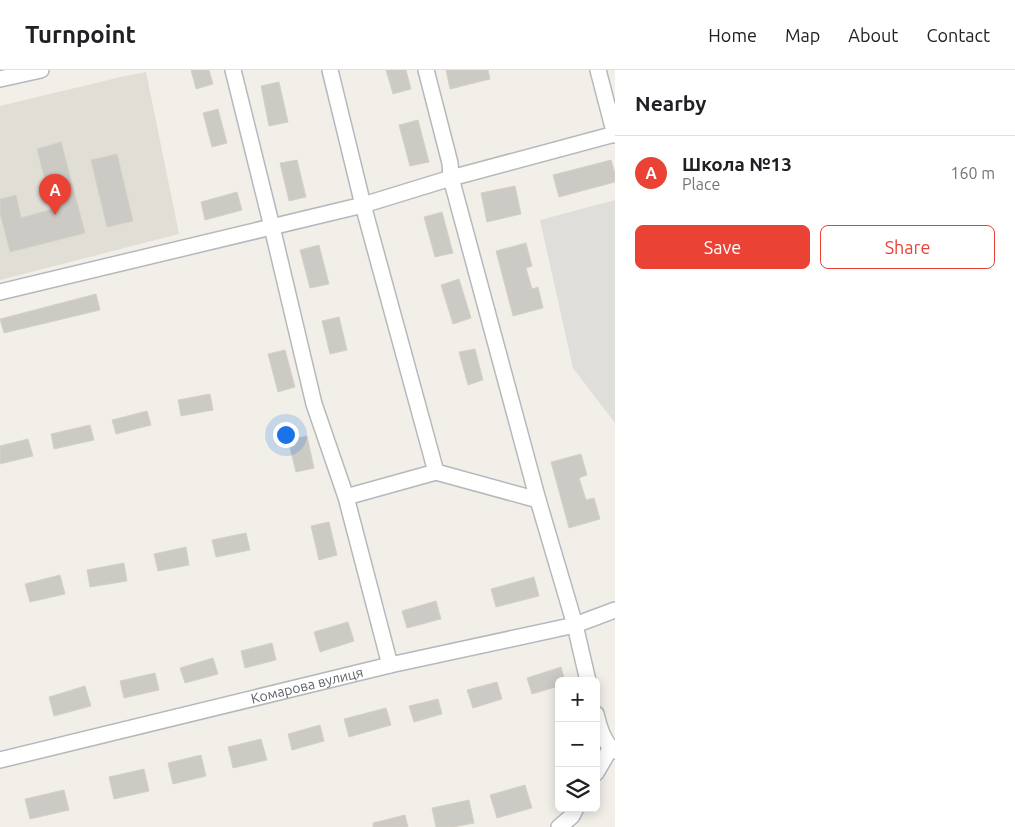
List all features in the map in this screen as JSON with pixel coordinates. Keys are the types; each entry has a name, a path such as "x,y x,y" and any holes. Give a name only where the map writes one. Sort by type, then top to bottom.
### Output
{"street":[{"path":"0,79 41,70"},
{"path":"233,70 314,404 346,497 390,665"},
{"path":"330,70 364,205 436,472"},
{"path":"426,70 450,163 451,178 538,500 575,625 587,677"},
{"path":"0,292 364,205 451,178 615,135 598,70"},
{"path":"346,497 436,472 538,500"},
{"name":"Комарова вулиця","path":"0,760 390,665 575,625 615,610"},
{"path":"598,722 613,750 600,768"},
{"path":"559,827 574,812"}],"shaded area":[{"path":"146,72 179,234 0,280 0,106"},
{"path":"615,200 615,423 573,368 540,220"}],"building":[{"path":"191,70 209,70 213,84 196,89"},
{"path":"386,70 406,70 411,89 393,94"},
{"path":"446,70 488,70 490,79 450,89"},
{"path":"279,82 288,122 269,126 261,86"},
{"path":"218,109 227,143 212,147 203,113"},
{"path":"418,120 429,162 410,166 399,125"},
{"path":"61,142 85,233 10,252 0,213 0,199 16,195 21,218 60,207 55,186 47,188 37,149"},
{"path":"117,154 133,221 107,227 91,160"},
{"path":"297,160 306,197 289,201 280,163"},
{"path":"611,160 615,173 615,182 559,197 553,175"},
{"path":"515,186 521,214 487,222 481,193"},
{"path":"237,192 242,210 205,220 201,202"},
{"path":"442,212 453,253 435,257 424,217"},
{"path":"526,243 532,266 526,268 532,289 538,287 543,308 513,316 496,251"},
{"path":"319,245 329,284 310,288 300,250"},
{"path":"459,279 471,318 453,324 441,285"},
{"path":"96,294 100,310 4,333 0,319"},
{"path":"339,317 347,350 330,354 322,321"},
{"path":"475,349 483,380 468,385 459,352"},
{"path":"285,350 295,387 278,392 268,354"},
{"path":"210,394 213,410 181,416 178,400"},
{"path":"147,411 151,425 116,434 112,420"},
{"path":"90,425 94,440 54,449 51,434"},
{"path":"307,436 314,468 296,472 288,440"},
{"path":"28,439 33,456 0,464 0,446"},
{"path":"581,454 587,475 579,478 586,500 594,498 600,519 569,528 551,462"},
{"path":"329,522 337,555 319,560 311,526"},
{"path":"246,533 250,550 216,557 212,540"},
{"path":"186,547 189,565 158,571 154,554"},
{"path":"124,563 127,581 90,587 87,570"},
{"path":"60,575 65,594 30,602 25,584"},
{"path":"534,577 539,596 496,607 491,589"},
{"path":"436,601 441,619 407,628 402,611"},
{"path":"348,622 354,641 320,652 314,632"},
{"path":"272,643 276,660 245,668 241,651"},
{"path":"213,658 218,674 185,683 180,668"},
{"path":"561,667 564,677 555,677 555,687 532,694 527,678"},
{"path":"155,673 159,690 124,698 120,681"},
{"path":"497,682 502,699 473,708 467,690"},
{"path":"85,686 91,706 54,716 49,697"},
{"path":"438,699 442,714 414,722 409,706"},
{"path":"386,708 391,725 349,737 344,719"},
{"path":"320,725 324,741 292,750 288,734"},
{"path":"261,739 267,760 233,768 228,747"},
{"path":"201,755 206,776 173,784 168,763"},
{"path":"144,769 149,791 114,799 109,777"},
{"path":"525,785 532,808 497,818 490,795"},
{"path":"64,790 69,810 30,819 25,799"},
{"path":"469,800 474,823 453,827 436,827 432,808"},
{"path":"405,815 408,827 373,827 373,823"}],"place":[{"name":"Школа №13","path":"55,215"}]}
